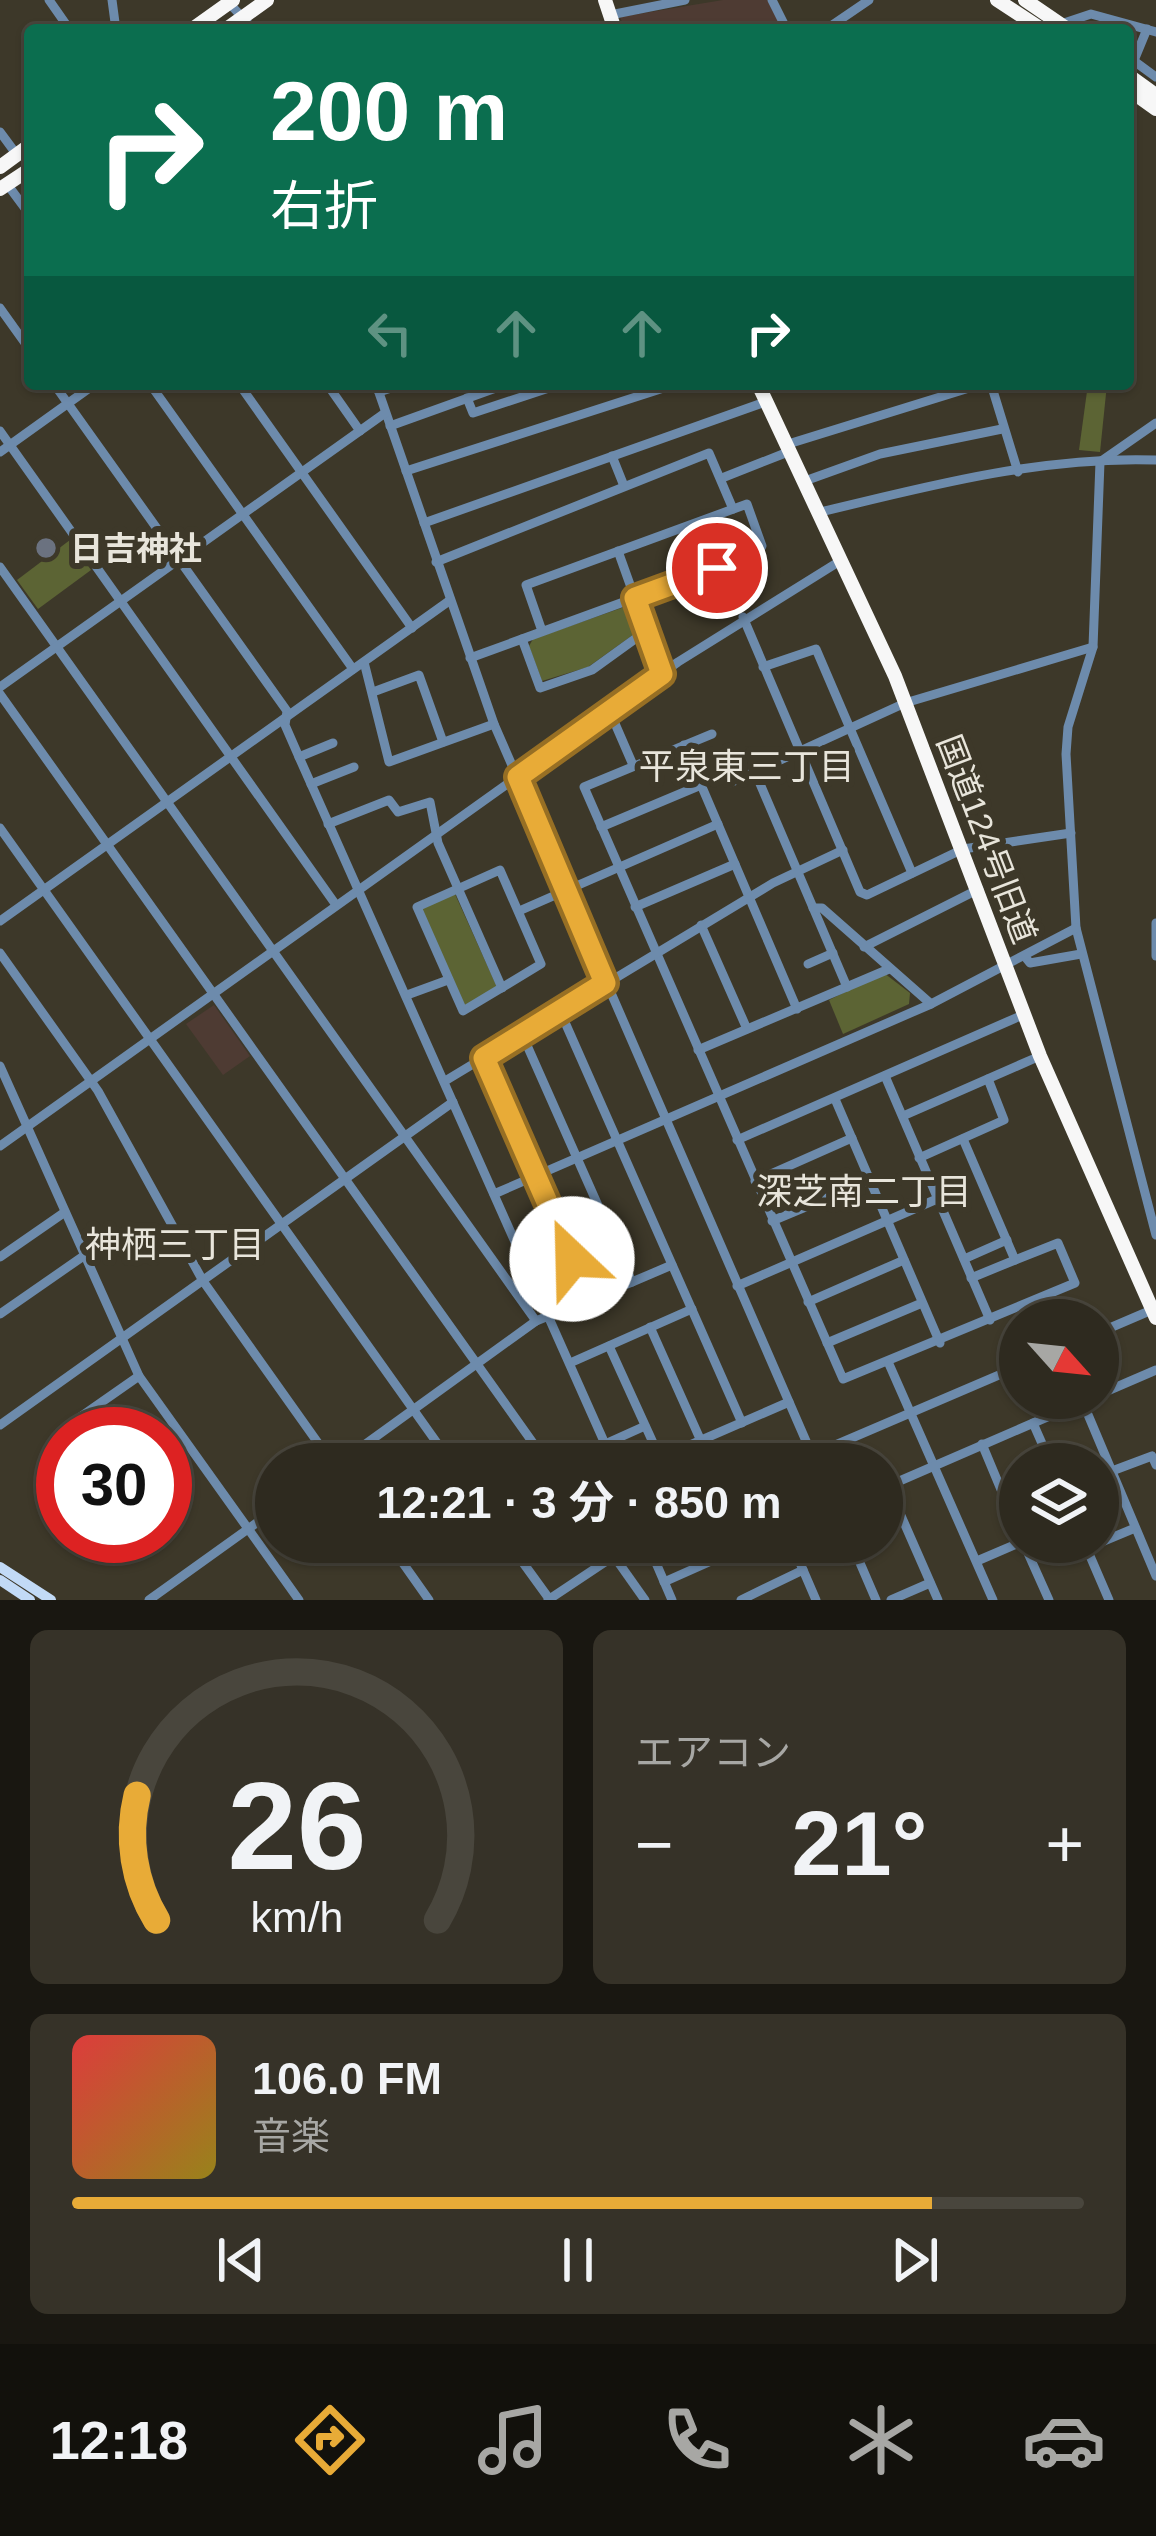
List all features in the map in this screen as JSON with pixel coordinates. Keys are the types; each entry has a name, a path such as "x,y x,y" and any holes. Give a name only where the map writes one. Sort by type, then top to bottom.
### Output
{"highway":[{"path":"249,23 267,0"},
{"path":"997,0 1032,24"},
{"path":"1025,0 1061,24"},
{"path":"199,24 232,1"},
{"path":"1134,85 1156,109"},
{"path":"0,167 23,150"},
{"name":"国道124号旧道","path":"761,390 905,703 1040,1056 1154,1312"}],"main road":[{"path":"0,1567 51,1600"},
{"path":"0,1580 30,1600"}],"street":[{"path":"610,15 685,0"},
{"path":"833,24 868,0"},
{"path":"232,1 249,23"},
{"path":"1071,24 1091,14 1128,24"},
{"path":"1134,71 1151,30"},
{"path":"0,132 23,150"},
{"path":"0,308 24,342"},
{"path":"58,390 287,711 298,758 605,1443"},
{"path":"5,448 86,390"},
{"path":"154,390 353,669"},
{"path":"243,390 412,628"},
{"path":"331,390 360,431"},
{"path":"378,390 494,724 807,1443"},
{"path":"390,426 490,390"},
{"path":"467,398 473,413 543,390"},
{"path":"406,471 657,390"},
{"path":"722,478 787,448 968,390"},
{"path":"989,390 1018,472"},
{"path":"424,523 766,402"},
{"path":"386,413 0,690 533,1443"},
{"path":"1156,423 1100,461 1093,647 1068,727 1076,928 1156,1235"},
{"path":"802,482 880,454 1002,429"},
{"path":"0,431 5,448 121,601 336,905"},
{"path":"436,562 709,453 733,509"},
{"path":"612,456 624,486"},
{"path":"817,513 923,487 1105,458 1156,460"},
{"path":"470,658 542,632 635,598 758,554 763,546 747,504 526,585 542,632"},
{"path":"618,551 662,674"},
{"path":"0,1146 743,617 840,561"},
{"path":"0,567 536,1322"},
{"path":"0,921 449,601"},
{"path":"743,617 866,895 963,849 1071,832"},
{"path":"522,639 540,688 592,670 646,631"},
{"path":"730,783 905,703 1093,647"},
{"path":"763,667 817,649 912,873"},
{"path":"364,662 389,762 494,724"},
{"path":"373,692 419,675 443,742"},
{"path":"610,712 633,765"},
{"path":"712,734 584,787 827,1342 847,1381 999,1316"},
{"path":"298,758 333,743"},
{"path":"684,745 797,1009"},
{"path":"310,784 354,766"},
{"path":"754,772 847,986"},
{"path":"601,827 701,784"},
{"path":"328,824 389,800 398,812 430,802 437,835 502,988"},
{"path":"519,911 718,824"},
{"path":"0,828 437,1443"},
{"path":"446,1081 797,869 843,850"},
{"path":"635,907 735,864"},
{"path":"500,870 541,964 463,1011 417,907 458,887 500,870"},
{"path":"863,946 979,889"},
{"path":"813,908 822,908 931,1004"},
{"path":"1156,923 1156,956"},
{"path":"701,925 747,1029"},
{"path":"494,1194 931,1004 1008,968 1076,928"},
{"path":"0,953 90,1081 203,1281 321,1443"},
{"path":"808,964 832,953"},
{"path":"1025,958 1030,963 1081,954"},
{"path":"698,1050 889,969"},
{"path":"406,995 448,980"},
{"path":"560,1011 742,1423"},
{"path":"737,1140 1025,1014"},
{"path":"522,1034 632,1282"},
{"path":"903,1116 1040,1056"},
{"path":"484,1058 590,1300"},
{"path":"0,1066 139,1376 299,1600"},
{"path":"885,1076 990,1320"},
{"path":"919,1158 1004,1120 988,1079"},
{"path":"835,1099 940,1343"},
{"path":"0,1425 453,1102"},
{"path":"755,1181 852,1138"},
{"path":"963,1139 1015,1260"},
{"path":"772,1221 870,1180"},
{"path":"737,1286 937,1198"},
{"path":"0,1257 65,1212"},
{"path":"964,1259 1007,1240"},
{"path":"971,1278 1058,1244 1075,1283 1041,1299"},
{"path":"0,1314 85,1255"},
{"path":"808,1302 904,1260"},
{"path":"367,1443 536,1322 672,1265"},
{"path":"827,1342 922,1303"},
{"path":"570,1363 692,1309"},
{"path":"1119,1325 1154,1312"},
{"path":"650,1327 701,1441"},
{"path":"609,1346 660,1458 789,1402"},
{"path":"889,1364 993,1600"},
{"path":"1119,1385 1156,1370"},
{"path":"849,1443 999,1375"},
{"path":"95,1407 139,1376"},
{"path":"938,1600 888,1486 1042,1419"},
{"path":"1033,1423 1042,1443"},
{"path":"607,1443 645,1426"},
{"path":"982,1444 999,1486"},
{"path":"1119,1468 1151,1456 1156,1465"},
{"path":"1119,1488 1156,1576"},
{"path":"149,1600 255,1525"},
{"path":"1119,1533 1135,1528"},
{"path":"977,1561 999,1550"},
{"path":"403,1563 429,1600"},
{"path":"523,1563 549,1600 604,1563"},
{"path":"619,1563 645,1600"},
{"path":"656,1563 672,1600"},
{"path":"664,1582 707,1563"},
{"path":"800,1563 816,1600"},
{"path":"860,1563 876,1600"},
{"path":"1031,1563 1048,1600"},
{"path":"1093,1563 1109,1600"},
{"path":"741,1600 803,1570"},
{"path":"891,1600 931,1583"}],"shaded area":[{"path":"723,0 770,0 782,24 623,24 620,17"},
{"path":"214,1005 250,1056 223,1075 186,1024"}],"green space":[{"path":"1087,390 1106,390 1100,452 1079,450"},
{"path":"70,540 91,570 38,609 17,580"},
{"path":"630,605 641,629 588,667 542,681 529,646 533,639"},
{"path":"455,894 497,987 465,1006 421,909"},
{"path":"884,973 910,993 909,1004 843,1034 829,1000"}],"place":[{"name":"日吉神社","path":"46,548"}],"district":[{"name":"平泉東三丁目","path":"747,766"},
{"name":"深芝南二丁目","path":"864,1191"},
{"name":"神栖三丁目","path":"175,1244"}],"route":[{"path":"572,1259 484,1058 605,983 518,777 662,674 635,598 717,568"}]}
